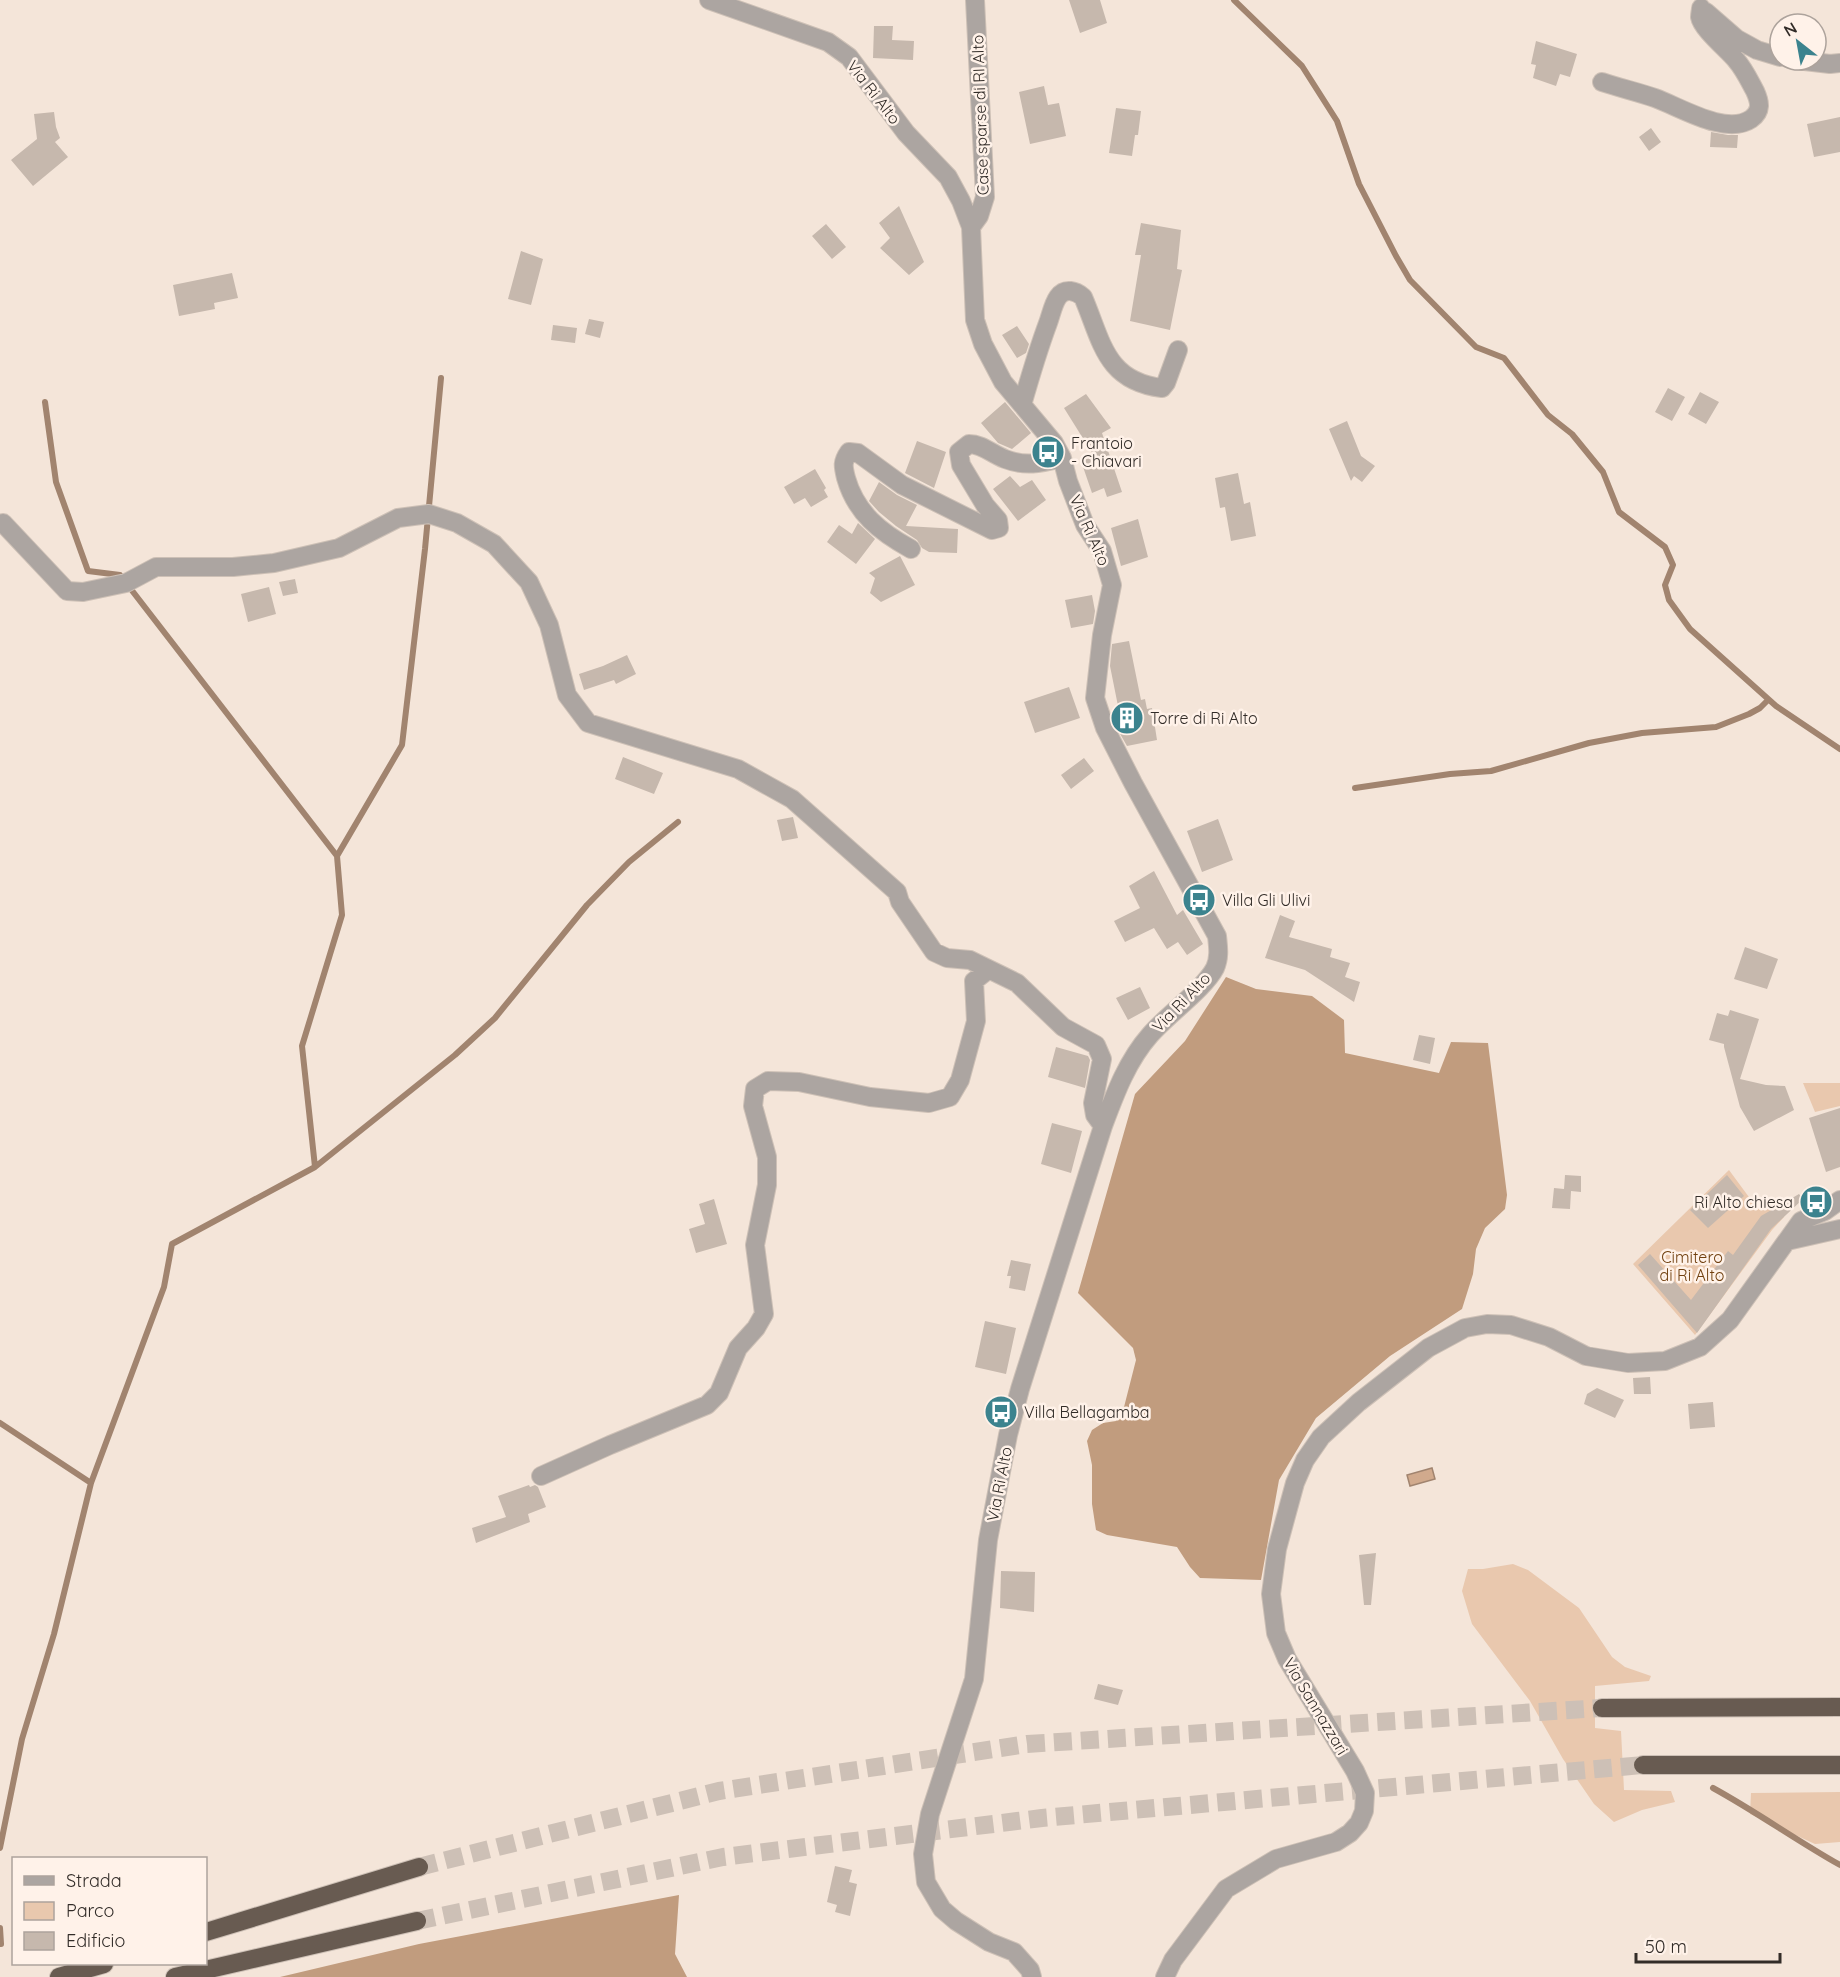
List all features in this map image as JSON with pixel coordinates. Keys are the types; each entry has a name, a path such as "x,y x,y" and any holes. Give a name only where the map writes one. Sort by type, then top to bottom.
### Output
{"highway":[{"path":"1602,1707 1840,1707"},
{"path":"1643,1765 1840,1765"},
{"path":"207,1932 419,1867"},
{"path":"174,1977 417,1921"},
{"path":"59,1977 101,1965"}],"street":[{"name":"Via Ri Alto","path":"709,0 828,42 849,57 906,133 948,177 962,201 970,227 975,320 983,344 1003,382 1054,443 1062,458 1085,525 1102,551 1112,585 1102,635 1095,698 1105,728 1216,936 1219,953 1215,968 1149,1035 1130,1063 1116,1090 1103,1126 1011,1424 988,1540 974,1679 930,1814 923,1854 926,1882 942,1909 989,1942 1014,1952 1030,1970 1032,1977"},
{"name":"Case sparse di RI Alto","path":"970,227 980,216 985,197 975,0"},
{"path":"1697,4 1737,39 1768,53"},
{"path":"1602,82 1656,99 1714,122 1736,126 1751,119 1759,111 1760,103 1748,76 1704,25 1697,4"},
{"path":"1022,405 1053,310 1059,296 1065,291 1072,290 1083,297 1101,346 1116,368 1131,380 1146,386 1162,388 1178,350"},
{"path":"911,549 888,537 870,522 857,506 842,466 849,452 858,453 902,484 992,530 999,528 998,520 985,505 961,465 959,452 969,444 977,444 1006,459 1031,465 1062,458"},
{"path":"3,523 67,591 83,592 126,583 156,567 233,567 274,563 339,548 398,518 429,514 457,523 494,544 529,582 549,624 567,695 588,723 738,769 792,799 897,892 900,902 934,952 947,958 970,960 1017,983 1063,1027 1096,1045 1102,1059 1093,1103 1095,1115 1103,1126"},
{"path":"541,1476 707,1405 719,1393 738,1348 756,1328 764,1314 755,1245 767,1185 767,1157 753,1106 754,1089 768,1081 799,1082 870,1097 929,1103 950,1097 960,1080 976,1021 974,981 988,970"},
{"name":"Via Sannazzari","path":"1165,1977 1173,1960 1226,1889 1276,1859 1336,1842 1350,1833 1359,1823 1364,1811 1365,1794 1355,1771 1287,1659 1276,1633 1271,1594 1277,1549 1295,1483 1305,1460 1321,1437 1359,1402 1428,1348 1465,1328 1487,1324 1511,1325 1549,1337 1586,1356 1628,1363 1665,1361 1700,1347 1730,1320 1801,1221 1825,1211 1840,1200"},
{"path":"1786,1241 1840,1229"}],"green space":[{"path":"1803,1083 1840,1083 1840,1106 1815,1112"},
{"name":"Cimitero di Ri Alto","path":"1729,1170 1757,1208 1771,1201 1784,1217 1695,1335 1633,1264"},
{"path":"1513,1564 1528,1570 1579,1608 1612,1657 1625,1667 1651,1676 1649,1681 1595,1686 1595,1728 1621,1731 1624,1790 1671,1791 1675,1802 1642,1810 1614,1822 1594,1804 1563,1759 1530,1701 1472,1624 1462,1591 1468,1569"},
{"path":"1840,1792 1840,1842 1815,1844 1750,1814 1751,1793"}],"shaded area":[{"path":"1226,977 1256,989 1312,996 1344,1020 1345,1053 1439,1073 1451,1042 1488,1043 1507,1195 1505,1209 1485,1228 1476,1249 1473,1274 1462,1309 1390,1356 1316,1418 1279,1480 1261,1580 1200,1578 1177,1547 1107,1535 1096,1530 1092,1504 1092,1465 1087,1441 1092,1430 1103,1423 1116,1421 1123,1411 1136,1360 1133,1348 1078,1293 1135,1094 1185,1041"},
{"path":"1432,1468 1435,1479 1410,1486 1407,1475"},
{"path":"679,1895 675,1954 687,1977 280,1977 419,1944"}],"building":[{"path":"1069,0 1100,0 1107,23 1080,33"},
{"path":"874,26 893,26 892,40 914,41 913,60 873,58"},
{"path":"1536,41 1577,54 1570,77 1560,74 1556,86 1533,78 1536,65 1531,64"},
{"path":"1044,86 1048,105 1059,103 1066,136 1030,144 1019,92"},
{"path":"1116,108 1141,111 1132,156 1109,153"},
{"path":"54,112 60,138 55,142 68,157 33,186 11,160 37,139 34,114"},
{"path":"1840,117 1840,152 1814,157 1807,124"},
{"path":"1651,128 1661,142 1649,151 1639,137"},
{"path":"1711,132 1738,135 1737,148 1710,147"},
{"path":"899,206 924,262 909,275 880,248 890,238 879,223"},
{"path":"1141,223 1181,230 1177,269 1182,270 1170,330 1130,321 1141,255 1135,255"},
{"path":"826,224 846,247 832,259 812,236"},
{"path":"521,251 543,259 531,305 508,299"},
{"path":"232,273 238,298 214,303 215,309 179,316 173,285"},
{"path":"589,319 604,322 600,338 585,334"},
{"path":"553,325 577,328 575,343 551,340"},
{"path":"1017,326 1029,344 1026,353 1017,358 1002,335"},
{"path":"1668,388 1685,397 1672,421 1655,412"},
{"path":"1700,392 1719,402 1706,424 1688,414"},
{"path":"1086,394 1111,428 1102,433 1122,492 1107,497 1104,488 1092,493 1081,461 1094,456 1064,408"},
{"path":"1005,402 1031,433 1012,449 998,443 981,423"},
{"path":"1347,421 1361,456 1375,466 1362,482 1354,476 1351,481 1329,429"},
{"path":"917,441 946,452 934,488 905,473"},
{"path":"815,469 826,488 824,490 828,497 811,507 805,498 794,504 784,487"},
{"path":"1238,473 1244,504 1250,502 1256,536 1231,541 1225,507 1220,508 1215,478"},
{"path":"1010,476 1020,487 1032,480 1046,500 1018,521 993,489"},
{"path":"879,482 897,495 917,505 906,526 958,529 957,553 929,552 922,548 917,540 879,512 869,501"},
{"path":"1138,519 1148,557 1121,566 1111,528"},
{"path":"858,523 875,539 856,564 827,542 839,525 852,534"},
{"path":"900,556 915,585 881,602 870,593 875,578 869,573"},
{"path":"295,579 298,593 283,596 279,582"},
{"path":"269,587 276,614 248,622 241,594"},
{"path":"1092,595 1095,611 1093,624 1071,628 1065,600"},
{"path":"1129,641 1141,700 1145,699 1147,709 1152,708 1157,740 1127,746 1119,732 1116,711 1119,711 1110,666 1112,644"},
{"path":"627,655 636,674 616,684 614,680 584,690 579,674"},
{"path":"1069,687 1080,718 1035,733 1024,702"},
{"path":"623,757 663,773 654,794 615,779"},
{"path":"1084,758 1094,771 1071,789 1061,775"},
{"path":"793,817 798,838 782,841 777,820"},
{"path":"1218,819 1233,860 1202,872 1187,831"},
{"path":"1154,871 1177,915 1183,910 1203,944 1187,955 1178,942 1167,949 1154,928 1125,942 1114,921 1140,908 1129,886"},
{"path":"1280,915 1295,921 1289,937 1332,949 1330,957 1350,963 1345,977 1360,982 1354,1002 1305,970 1265,958"},
{"path":"1745,947 1778,959 1767,989 1734,979"},
{"path":"1140,987 1150,1008 1128,1020 1116,998"},
{"path":"1730,1010 1759,1019 1740,1079 1766,1085 1785,1086 1794,1110 1754,1131 1740,1107 1724,1044 1709,1040 1717,1013 1728,1016"},
{"path":"1419,1035 1435,1038 1430,1064 1413,1060"},
{"path":"1056,1047 1088,1056 1090,1060 1085,1088 1048,1077"},
{"path":"1840,1108 1840,1167 1826,1172 1809,1118"},
{"path":"1052,1123 1082,1131 1071,1173 1041,1164"},
{"path":"1565,1175 1581,1176 1581,1192 1571,1191 1570,1209 1552,1208 1554,1188 1564,1189"},
{"path":"1727,1175 1744,1196 1708,1228 1690,1210"},
{"path":"1799,1194 1803,1199 1771,1229 1697,1333 1638,1265 1650,1254 1691,1300 1728,1251 1733,1255 1761,1216"},
{"path":"714,1199 727,1244 696,1253 689,1229 705,1224 699,1204"},
{"path":"1011,1260 1031,1264 1025,1291 1009,1288 1011,1276 1007,1276"},
{"path":"985,1321 1016,1328 1006,1374 975,1367"},
{"path":"1650,1377 1651,1394 1634,1394 1633,1378"},
{"path":"1597,1388 1624,1400 1615,1418 1584,1404 1587,1394"},
{"path":"1713,1402 1715,1427 1690,1429 1688,1404"},
{"path":"529,1485 538,1487 546,1507 528,1514 530,1522 476,1543 472,1528 506,1517 498,1496"},
{"path":"1376,1553 1371,1605 1364,1605 1359,1555"},
{"path":"1001,1571 1035,1572 1034,1612 1000,1608"},
{"path":"1098,1684 1123,1690 1118,1705 1094,1699"},
{"path":"835,1866 852,1870 849,1882 857,1884 850,1916 835,1912 837,1905 827,1902"}],"waterway":[{"path":"1234,0 1302,66 1337,121 1359,184 1410,280 1476,347 1504,358 1548,415 1572,434 1603,472 1619,512 1665,547 1673,565 1665,585 1669,600 1690,629 1776,706 1840,749"},
{"path":"337,856 402,745 425,549 441,378"},
{"path":"0,1848 22,1739 54,1634 91,1483 164,1287 172,1244 315,1167 302,1046 342,915 337,856 120,575 88,571 56,482 45,402"},
{"path":"1355,788 1450,774 1491,771 1589,743 1642,733 1716,727 1749,714 1768,700"},
{"path":"315,1167 455,1055 495,1018 587,905 629,862 678,822"},
{"path":"0,1423 91,1483"},
{"path":"1713,1788 1840,1865"},
{"path":"0,1928 1,1944"}],"tunnel":[{"path":"419,1867 719,1791 1027,1744 1602,1708"},
{"path":"417,1921 723,1857 1042,1818 1643,1765"}],"place":[{"name":"Frantoio - Chiavari","path":"1048,452"},
{"name":"Torre di Ri Alto","path":"1127,718"},
{"name":"Villa Gli Ulivi","path":"1199,900"},
{"name":"Ri Alto chiesa","path":"1816,1202"},
{"name":"Villa Bellagamba","path":"1001,1412"}]}
